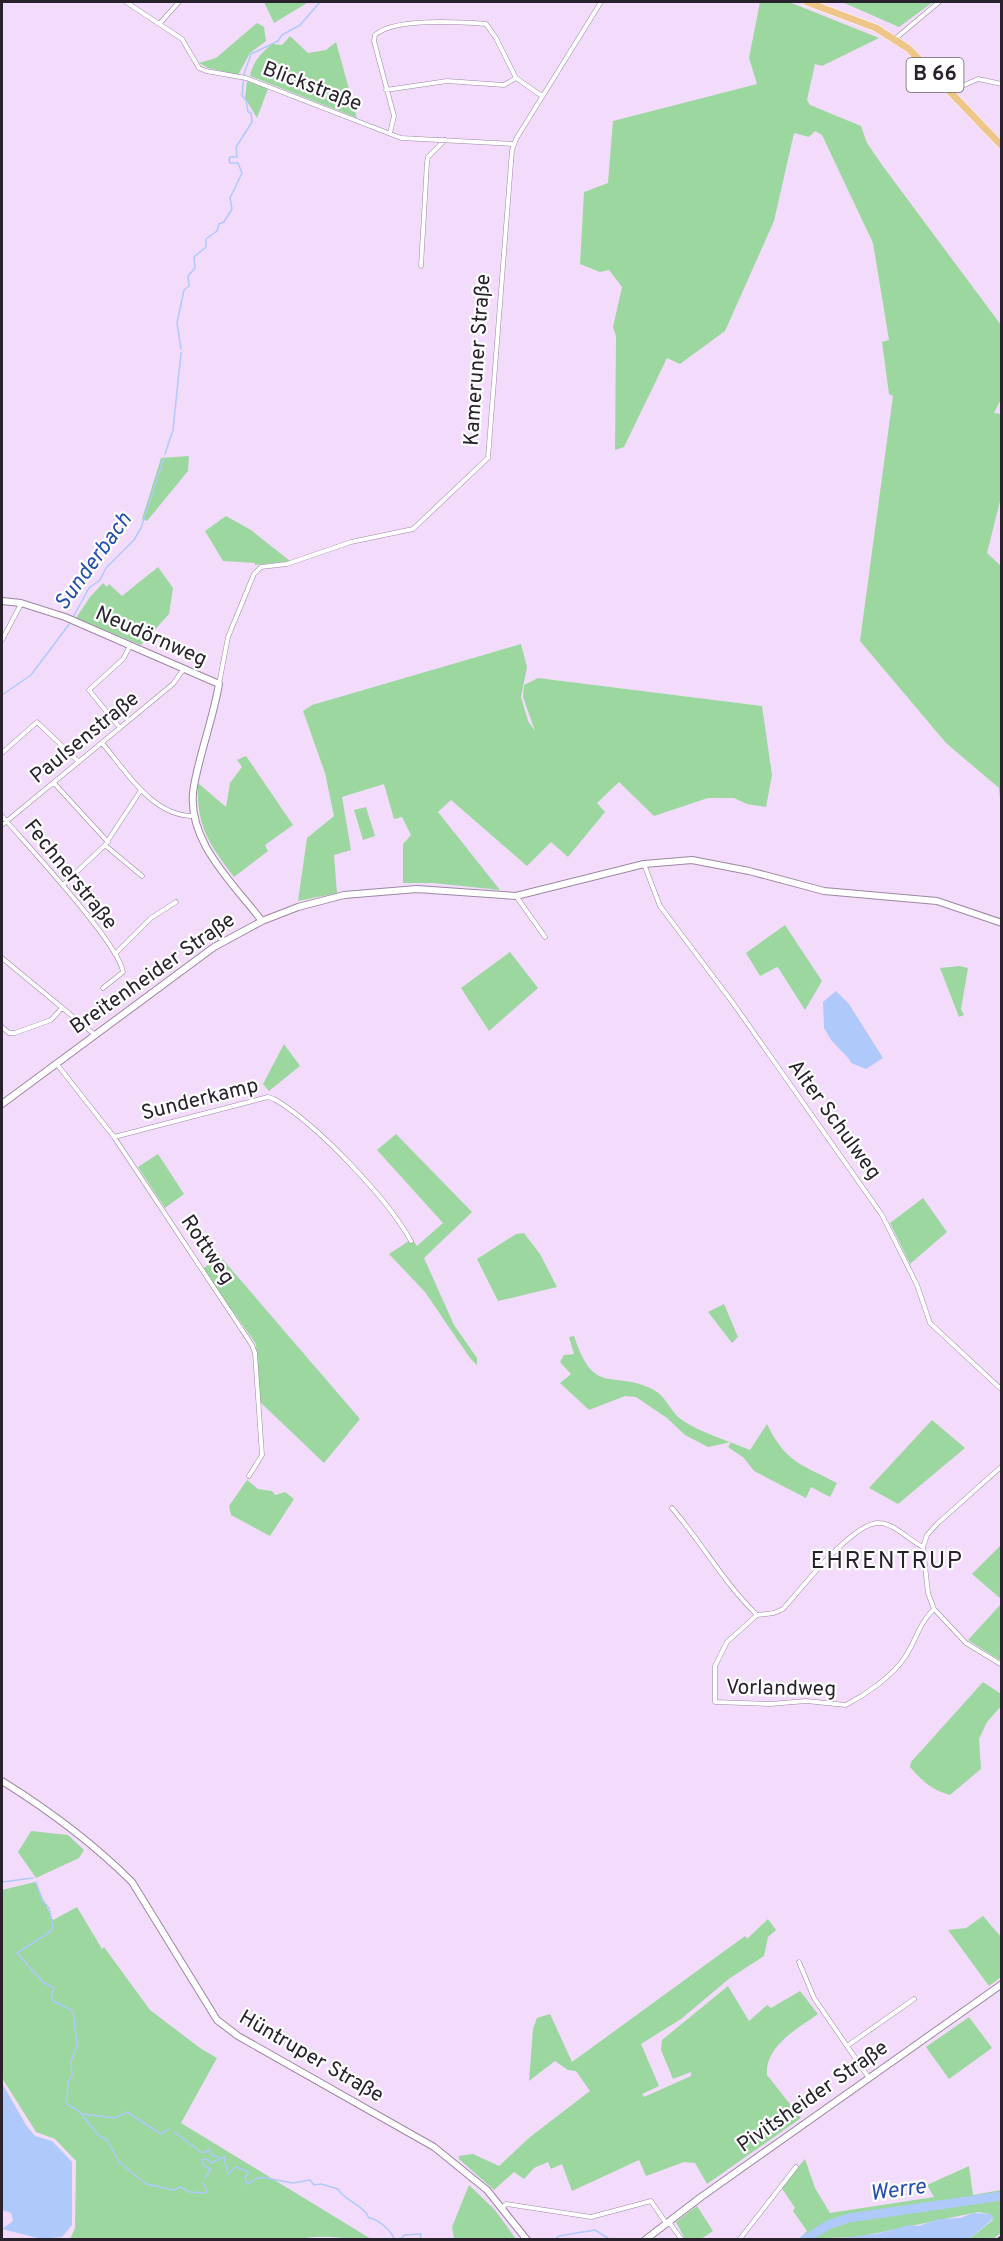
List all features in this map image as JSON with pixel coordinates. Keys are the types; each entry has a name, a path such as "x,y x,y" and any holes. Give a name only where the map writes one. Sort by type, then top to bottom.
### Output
{"main road":[{"name":"B 66","path":"807,2 876,28 895,39 920,59 1002,146"}],"street":[{"name":"Blickstraße","path":"126,2 182,39 199,68 244,77 401,138 513,144"},
{"path":"159,23 178,2"},
{"name":"Kameruner Straße","path":"262,921 210,853 200,837 193,816 193,788 219,684 228,637 254,574 261,567 287,564 364,539 413,529 488,458 508,168 513,144 601,2"},
{"path":"895,39 939,2"},
{"path":"390,133 394,116 375,47 375,35 383,30 426,23 486,24 496,38 516,78 542,96"},
{"path":"386,90 447,81 504,85 516,78"},
{"path":"950,91 978,79 1002,84"},
{"path":"421,266 427,162 428,157 446,140"},
{"name":"Neudörnweg","path":"2,601 21,603 72,620 219,684"},
{"path":"2,640 4,631 21,603"},
{"path":"120,728 89,690 123,659 130,646"},
{"name":"Paulsenstraße","path":"2,825 173,684 183,670"},
{"path":"2,753 37,722 79,762"},
{"path":"102,743 141,790 175,814 193,816"},
{"path":"53,783 106,844 142,876"},
{"path":"63,885 106,844 141,790"},
{"name":"Fechnerstraße","path":"2,816 63,885 115,954 123,972 103,988"},
{"name":"Breitenheider Straße","path":"2,1104 196,959 262,921 320,901 373,891 417,889 516,896 644,864 682,860 721,865 824,891 938,901 1002,923"},
{"name":"Alter Schulweg","path":"644,864 660,906 728,995 882,1215 917,1285 930,1323 1002,1390"},
{"path":"516,896 545,937"},
{"name":"Fechnerstraße","path":"115,954 151,918 176,902"},
{"path":"2,958 94,1034"},
{"path":"2,1026 9,1033 15,1033 51,1020 62,1008"},
{"name":"Rottweg","path":"56,1063 114,1137 255,1353 262,1455 249,1476"},
{"name":"Sunderkamp","path":"114,1137 268,1097 274,1099 339,1152 381,1201 411,1242"},
{"path":"1002,1466 938,1523 927,1535 923,1547 928,1593 934,1609 966,1643 1002,1665"},
{"path":"672,1508 693,1533 725,1580 757,1615"},
{"name":"Vorlandweg","path":"923,1547 879,1522 866,1526 843,1542 783,1609 766,1615 757,1615 727,1642 715,1666 715,1702 770,1704 806,1701 846,1705 892,1671 905,1658 924,1618 934,1609"},
{"name":"Hüntruper Straße","path":"2,1781 113,1863 132,1882 218,2020 238,2036 434,2147 470,2175 503,2207 527,2240"},
{"path":"798,1962 814,1998 869,2078"},
{"name":"Pivitsheider Straße","path":"645,2240 1002,1984"},
{"path":"848,2046 914,1999"},
{"path":"739,2240 796,2167"},
{"path":"503,2207 506,2204 591,2217 651,2201 682,2240"}],"green space":[{"path":"264,2 306,2 307,3 274,23"},
{"path":"760,2 789,2 879,38 822,66 815,64 807,100 810,105 861,126 867,143 882,165 1001,325 1001,399 994,413 1001,414 1001,497 987,553 1001,566 1001,811 999,788 946,743 860,641 893,396 889,394 882,342 889,340 873,243 822,135 815,131 809,137 794,133 774,221 725,331 680,364 667,358 624,447 615,450 616,336 613,327 622,287 609,270 600,272 580,264 584,192 608,183 613,121 757,84 749,58"},
{"path":"842,2 933,2 899,27"},
{"path":"257,23 264,27 266,41 250,53 238,75 208,68 199,63 216,58"},
{"path":"290,36 308,53 326,50 336,42 357,118 250,76 255,62 272,44 282,45"},
{"path":"247,81 268,89 257,118 245,98"},
{"path":"189,456 188,471 147,521 142,519 161,458"},
{"path":"226,516 251,530 290,561 255,565 255,563 223,561 205,531"},
{"path":"158,567 173,588 169,614 141,645 76,618 103,583 107,587 109,584 122,596"},
{"path":"521,644 527,667 521,697 528,721 535,731 523,697 524,685 538,678 762,706 772,775 766,807 747,804 734,798 708,798 654,816 619,782 597,803 605,812 568,857 551,842 527,866 451,800 438,812 500,890 433,883 403,883 403,844 411,835 402,817 394,819 384,784 342,797 351,850 334,855 337,893 298,901 307,838 334,816 325,773 303,711 312,705"},
{"path":"246,756 293,825 265,845 268,851 234,877 206,834 199,811 198,783 226,807 230,783 242,767 237,760"},
{"path":"366,807 375,836 363,840 354,810"},
{"path":"785,925 822,981 805,1010 777,967 760,976 746,953"},
{"path":"510,952 538,988 489,1031 461,988"},
{"path":"960,966 968,968 961,1009 964,1015 959,1017 940,968"},
{"path":"284,1044 300,1066 269,1091 263,1084"},
{"path":"396,1134 472,1212 424,1258 454,1325 477,1358 477,1365 425,1292 389,1254 412,1239 417,1246 443,1223 377,1150"},
{"path":"158,1154 184,1194 165,1208 138,1167"},
{"path":"923,1198 947,1232 910,1264 890,1223"},
{"path":"524,1233 540,1254 557,1287 498,1301 477,1259 516,1234"},
{"path":"219,1255 360,1419 324,1463 260,1402 256,1344 203,1269"},
{"path":"724,1304 738,1337 732,1343 708,1312"},
{"path":"574,1336 589,1368 597,1375 639,1384 654,1390 682,1420 730,1442 708,1447 685,1435 667,1418 636,1397 625,1396 589,1410 560,1383 571,1374 560,1362 564,1355 574,1354 569,1337"},
{"path":"932,1420 965,1448 898,1504 869,1488"},
{"path":"767,1424 788,1455 837,1483 830,1497 811,1487 806,1498 754,1471 744,1458 728,1447 731,1442 750,1450"},
{"path":"247,1480 258,1489 272,1491 275,1495 285,1492 294,1499 270,1536 231,1515 229,1506"},
{"path":"1001,1545 1001,1599 972,1574"},
{"path":"1001,1604 1001,1661 968,1640"},
{"path":"983,1682 1001,1694 1002,1705 987,1722 979,1739 981,1769 950,1795 933,1788 919,1777 910,1767 911,1762"},
{"path":"31,1831 68,1835 84,1850 79,1858 36,1878 18,1852"},
{"path":"35,1882 53,1920 77,1907 102,1949 104,1947 150,2010 217,2058 181,2123 371,2239 324,2237 300,2240 70,2239 75,2228 76,2161 55,2139 36,2132 2,2078 2,1890"},
{"path":"983,1916 1001,1937 1001,1977 989,1986 948,1930 966,1928"},
{"path":"768,1919 776,1930 768,1937 764,1956 730,1978 681,2019 641,2044 659,2086 642,2094 644,2097 691,2076 691,2072 673,2079 661,2050 662,2040 728,1986 749,2021 767,2005 771,2008 800,1991 818,2014 792,2032 777,2047 771,2055 767,2075 801,2118 707,2184 695,2163 684,2162 646,2176 639,2160 572,2191 562,2164 551,2169 548,2162 534,2168 524,2179 514,2172 494,2190 459,2159 459,2156 473,2154 499,2166 530,2137 590,2091 576,2071 568,2070 555,2061 529,2081 533,2029 537,2018 550,2014 572,2062 745,1936 747,1939"},
{"path":"969,2017 992,2048 949,2079 926,2047"},
{"path":"805,2159 815,2188 830,2213 934,2197 927,2185 969,2166 973,2195 1001,2190 1001,2233 993,2239 969,2239 993,2220 990,2214 978,2212 858,2237 799,2239 807,2231 793,2211 795,2208 781,2187"},
{"path":"469,2185 495,2210 516,2239 454,2239 452,2227"},
{"path":"697,2206 713,2231 701,2239 685,2239 676,2222"}],"water":[{"path":"836,991 849,1004 883,1058 866,1069 851,1063 824,1028 823,1002"},
{"path":"2,2083 26,2125 35,2136 52,2141 72,2162 72,2225 62,2237 42,2239 2,2229 13,2221 11,2213 2,2210"},
{"path":"973,2213 990,2214 994,2218 969,2239 834,2239 876,2234 909,2225 918,2226 939,2219 960,2218"}],"waterway":[{"name":"Sunderbach","path":"181,349 177,323 184,290 189,286 188,276 195,268 194,257 206,247 206,239 217,231 219,224 224,222 232,209 230,198 242,173 238,163 230,163 229,160 230,157 237,157 236,147 252,122 251,113 248,112 246,100 242,96 244,74 251,54 278,41 282,35 300,25 320,2"},
{"name":"Sunderbach","path":"165,454 173,430 181,353"},
{"name":"Sunderbach","path":"72,619 89,588 100,580 106,568 134,540 141,528 164,458"},
{"name":"Sunderbach","path":"2,695 31,675 70,623"},
{"path":"2,1882 33,1878"},
{"path":"36,1882 42,1900 49,1908 53,1927 50,1932 17,1953 43,1982 54,1988 51,1996 53,2001 73,2011 77,2046 71,2061 72,2076 68,2082 67,2104 80,2112 98,2135 107,2140 119,2162 146,2184 174,2190 181,2187 189,2192 205,2193 207,2191 203,2183"},
{"path":"82,2114 115,2118 127,2112 161,2134 169,2129"},
{"path":"174,2132 201,2152 206,2152 208,2149 213,2156 219,2157"},
{"path":"205,2178 211,2169 203,2165 203,2159 211,2163 224,2157 228,2174 236,2167 249,2172 245,2178 247,2184 260,2177 293,2183 310,2180 314,2185 321,2184 338,2189 369,2218 384,2226 395,2240"},
{"name":"Werre","path":"804,2240 828,2225 849,2218 1002,2196"},
{"path":"554,2240 559,2236 595,2230 611,2240"},
{"path":"400,2240 404,2235 421,2234 420,2240"}],"railway":[{"path":"998,2240 1002,2237"}],"district":[{"name":"EHRENTRUP","path":"887,1562"}]}
